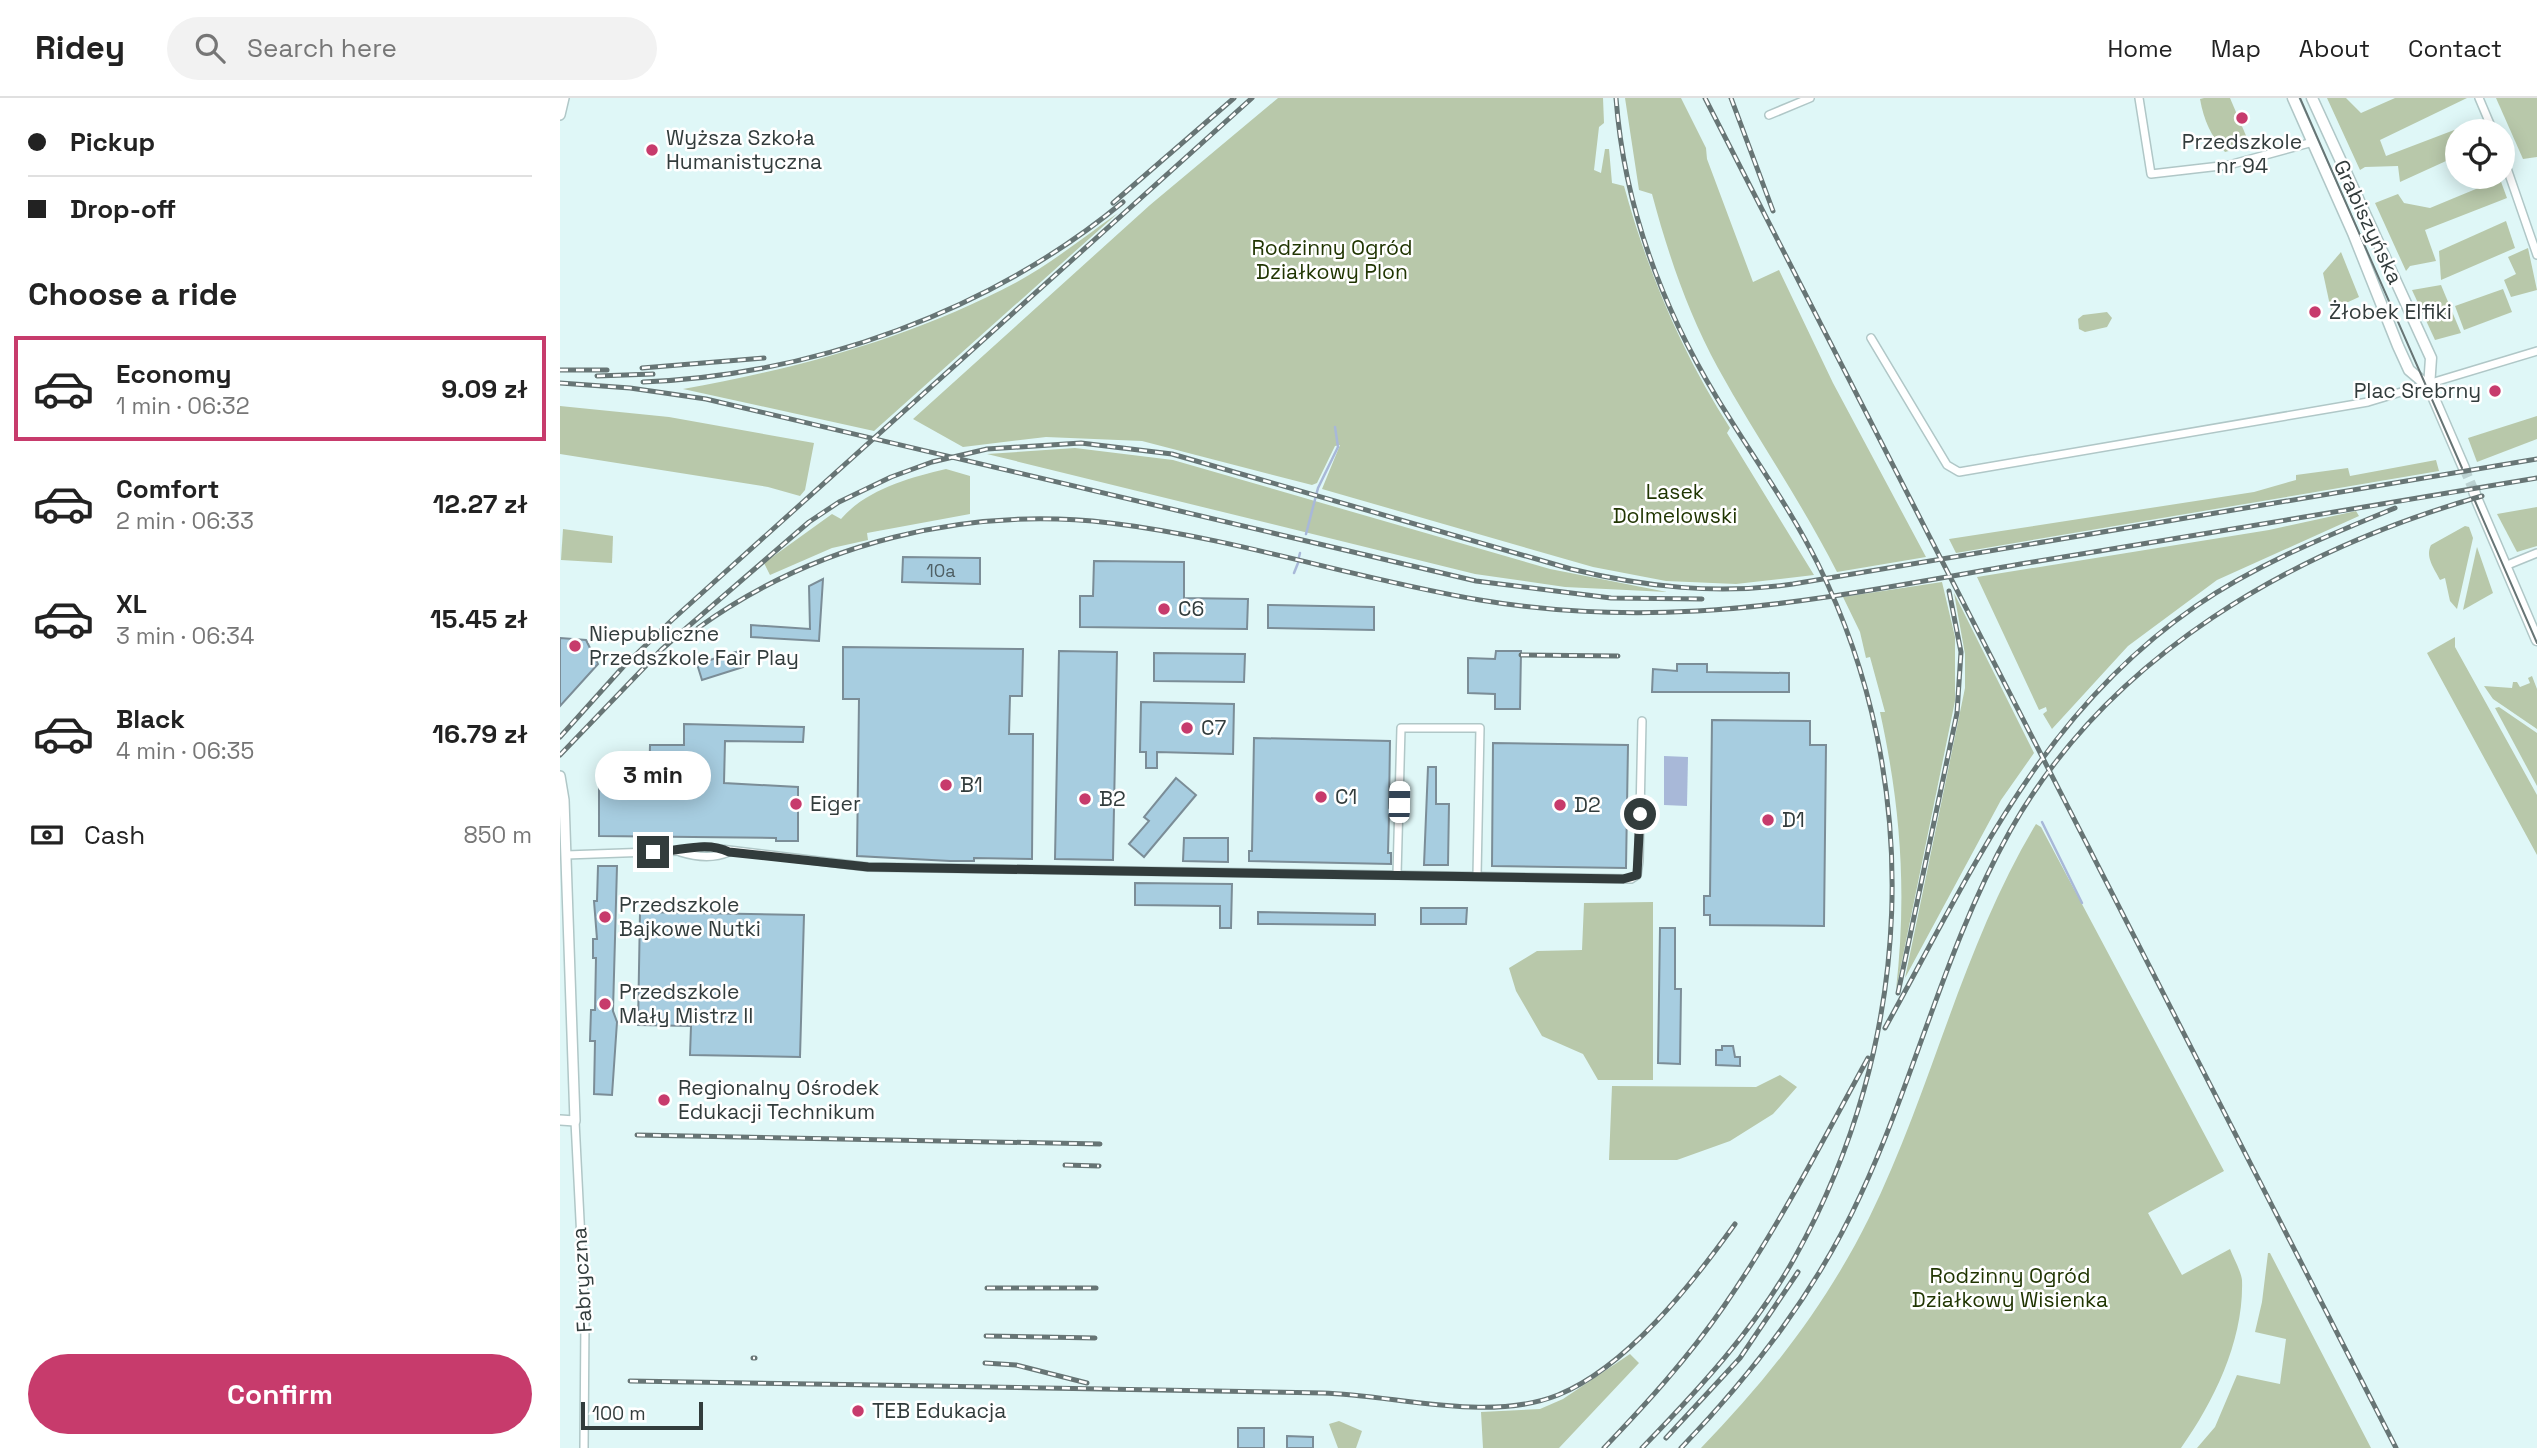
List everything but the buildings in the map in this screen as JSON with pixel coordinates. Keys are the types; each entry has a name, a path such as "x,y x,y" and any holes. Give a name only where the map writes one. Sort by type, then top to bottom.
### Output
{"main road":[{"name":"Grabiszyńska","path":"2292,98 2409,370 2429,387 2464,468"},
{"name":"Grabiszyńska","path":"2312,98 2431,358 2429,387"},
{"path":"2475,495 2537,640"}],"street":[{"path":"560,115 564,98"},
{"path":"1769,114 1810,98"},
{"path":"2139,98 2151,174 2229,165 2313,142"},
{"path":"2479,98 2488,119"},
{"path":"2514,189 2537,255"},
{"path":"1871,338 1947,465 1956,472 2361,404 2429,387 2479,366 2537,351"},
{"path":"2505,566 2537,553"},
{"path":"566,855 679,852 692,856 719,856 729,852 868,867 1623,879 1637,875 1642,721"},
{"path":"1397,875 1401,728 1442,728 1480,729 1478,876"},
{"name":"Fabryczna","path":"560,776 566,855 585,1320 584,1448"},
{"path":"560,1120 575,1121"}],"green space":[{"path":"1278,98 1603,98 1604,123 1599,127 1594,170 1601,173 1605,149 1609,149 1612,183 1624,186 1644,250 1668,312 1697,371 1730,428 1727,433 1814,575 1736,584 1666,581 1593,567 1322,489 1340,445 1335,446 1317,483 1312,485 1142,441 1046,437 963,447 913,419 1150,205"},
{"path":"1625,98 1681,98 1706,148 1707,159 1753,282 1779,270 1833,383 1926,557 1837,572 1718,368 1697,326 1672,261 1652,194 1639,190"},
{"path":"2230,98 2250,145 2225,152 2206,121 2200,99"},
{"path":"2327,98 2346,98 2361,113 2395,98 2467,98 2380,140 2386,156 2445,134 2445,161 2400,182 2398,166 2365,167 2360,170"},
{"path":"2496,98 2537,98 2537,157 2523,159 2515,141 2515,119 2505,119"},
{"path":"2476,189 2504,189 2507,198 2425,230 2436,261 2410,266 2406,271 2375,203 2398,194 2404,203 2430,208"},
{"path":"1118,213 874,431 683,389 812,361 896,335 937,319 1030,275"},
{"path":"2506,221 2515,248 2441,280 2439,251"},
{"path":"2528,248 2537,290 2511,297 2504,280 2516,274 2508,257"},
{"path":"2341,252 2359,297 2331,310 2323,273"},
{"path":"2441,285 2461,333 2435,340 2412,290"},
{"path":"2503,289 2512,312 2464,330 2455,306"},
{"path":"2107,312 2112,318 2107,327 2085,332 2079,329 2078,319 2083,315"},
{"path":"560,406 669,417 814,443 805,490 800,496 768,487 560,454"},
{"path":"2537,416 2537,439 2477,462 2468,438"},
{"path":"1075,448 1173,460 1550,569 1667,592 1565,587 1475,574 987,454"},
{"path":"2436,460 2439,471 1956,553 1949,539 2254,492 2296,480 2296,475 2348,468 2350,476"},
{"path":"946,469 970,476 970,514 867,533 868,540 832,548 770,575 764,563 832,514 841,519 876,492"},
{"path":"2537,507 2537,546 2517,552 2497,514"},
{"path":"2356,511 2359,516 2217,580 2128,646 2052,729 2043,714 2047,711 2046,707 2039,710 1977,577 2269,530"},
{"path":"2465,526 2469,527 2473,538 2457,609 2450,601 2445,578 2440,580 2433,567 2429,549 2431,545"},
{"path":"563,529 613,536 612,563 561,560"},
{"path":"2477,547 2493,593 2463,610"},
{"path":"1942,582 1955,637 1955,701 1896,990 1901,919 1900,851 1893,782 1880,712 1885,712 1870,657 1866,658 1860,632 1843,597"},
{"path":"1954,593 2034,753 2001,800 1905,978 1965,688 1965,654"},
{"path":"2455,637 2455,647 2537,795 2537,855 2427,653"},
{"path":"2532,676 2537,689 2537,729 2493,699 2484,686 2512,688 2513,682 2517,682 2520,687 2530,683 2528,678"},
{"path":"2499,707 2537,733 2537,786 2495,708"},
{"name":"Rodzinny Ogród Działkowy Wisienka","path":"2036,824 2041,827 2224,1171 2148,1213 2182,1275 2230,1249 2241,1276 2241,1302 2233,1346 2205,1410 2181,1448 1701,1448 1794,1340 1852,1250 1891,1169 1988,919"},
{"path":"1653,902 1653,1080 1598,1080 1583,1054 1542,1036 1516,991 1509,968 1537,951 1582,950 1584,903"},
{"path":"1780,1075 1797,1087 1773,1114 1730,1141 1677,1160 1609,1160 1612,1086 1756,1087"},
{"path":"2268,1253 2371,1448 2197,1448 2215,1427 2237,1375 2280,1384 2286,1339 2255,1332"},
{"path":"1630,1354 1639,1363 1559,1448 1483,1448 1481,1412 1540,1409 1563,1399"},
{"path":"1339,1421 1362,1431 1356,1448 1338,1448 1329,1424"}],"water":[{"path":"1664,756 1688,757 1687,806 1664,805"}],"waterway":[{"path":"1306,534 1318,488 1338,447 1335,427"},
{"path":"1299,557 1300,553"},
{"path":"1294,573 1298,563"},
{"path":"2042,822 2082,903"}],"tunnel":[{"path":"2464,468 2474,491"}],"tram line":[{"path":"2300,98 2462,468"},
{"path":"2475,501 2537,643"}],"railway":[{"path":"1113,203 1234,98"},
{"path":"560,737 623,667 672,620 1252,98"},
{"path":"1616,98 1627,177 1637,216 1663,291 1697,363 1807,543 1853,648 1877,735 1890,823 1892,913 1883,1002 1864,1090 1835,1175 1795,1257 1762,1309 1705,1381 1642,1448"},
{"path":"1705,98 2396,1448"},
{"path":"1731,98 1773,211"},
{"path":"643,382 707,377 772,366 835,351 898,330 958,305 1016,275 1071,241 1123,202"},
{"path":"642,368 764,358"},
{"path":"560,370 607,370"},
{"path":"597,376 653,374"},
{"path":"560,383 630,388 706,399 1476,581 1611,598 1702,599"},
{"path":"560,755 661,650 809,522 839,502 891,477 932,462 987,449 1081,443 1172,454 1571,569 1654,585 1709,589 1793,584 2537,459"},
{"path":"698,628 743,598 791,573 842,553 894,537 947,526 1001,520 1056,519 1157,530 1249,548 1434,591 1507,604 1588,612 1670,612 1738,608 1823,598 2537,478"},
{"path":"1681,1448 1758,1360 1825,1264 1881,1149 1949,965 1987,874 2010,831 2051,768 2099,712 2153,662 2212,618 2276,579 2342,546 2482,496"},
{"path":"1885,1028 1981,853 2015,798 2053,745 2094,695 2142,648 2219,591 2293,552 2395,508"},
{"path":"1898,993 1957,713 1961,652 1949,591"},
{"path":"1521,655 1618,656"},
{"path":"1604,1448 1667,1380 1724,1306 1781,1215 1868,1058"},
{"path":"637,1135 1100,1144"},
{"path":"1065,1165 1099,1166"},
{"path":"630,1381 1323,1393 1472,1407 1531,1403 1558,1395 1584,1382 1633,1344 1678,1297 1735,1224"},
{"path":"1666,1438 1740,1358 1798,1272"},
{"path":"987,1288 1096,1288"},
{"path":"986,1336 1095,1338"},
{"path":"985,1363 1016,1365 1087,1383"}],"place":[{"name":"Przedszkole nr 94","path":"2242,118"},
{"name":"Wyższa Szkoła Humanistyczna","path":"652,150"},
{"name":"Żłobek Elfiki","path":"2315,312"},
{"name":"Plac Srebrny","path":"2495,391"},
{"name":"C6","path":"1164,609"},
{"name":"Niepubliczne Przedszkole Fair Play","path":"575,646"},
{"name":"C7","path":"1187,728"},
{"name":"B1","path":"946,785"},
{"name":"C1","path":"1321,797"},
{"name":"B2","path":"1085,799"},
{"name":"Eiger","path":"796,804"},
{"name":"D2","path":"1560,805"},
{"name":"D1","path":"1768,820"},
{"name":"Przedszkole Bajkowe Nutki","path":"605,917"},
{"name":"Przedszkole Mały Mistrz II","path":"605,1004"},
{"name":"Regionalny Ośrodek Edukacji Technikum","path":"664,1100"},
{"name":"TEB Edukacja","path":"858,1411"}],"route":[{"path":"653,852 679,852 692,846 720,847 729,852 868,867 1631,879 1637,875 1640,861 1640,814"}],"park label":[{"name":"Rodzinny Ogród Działkowy Plon","path":"1332,260"},
{"name":"Lasek Dolmelowski","path":"1675,504"}]}
